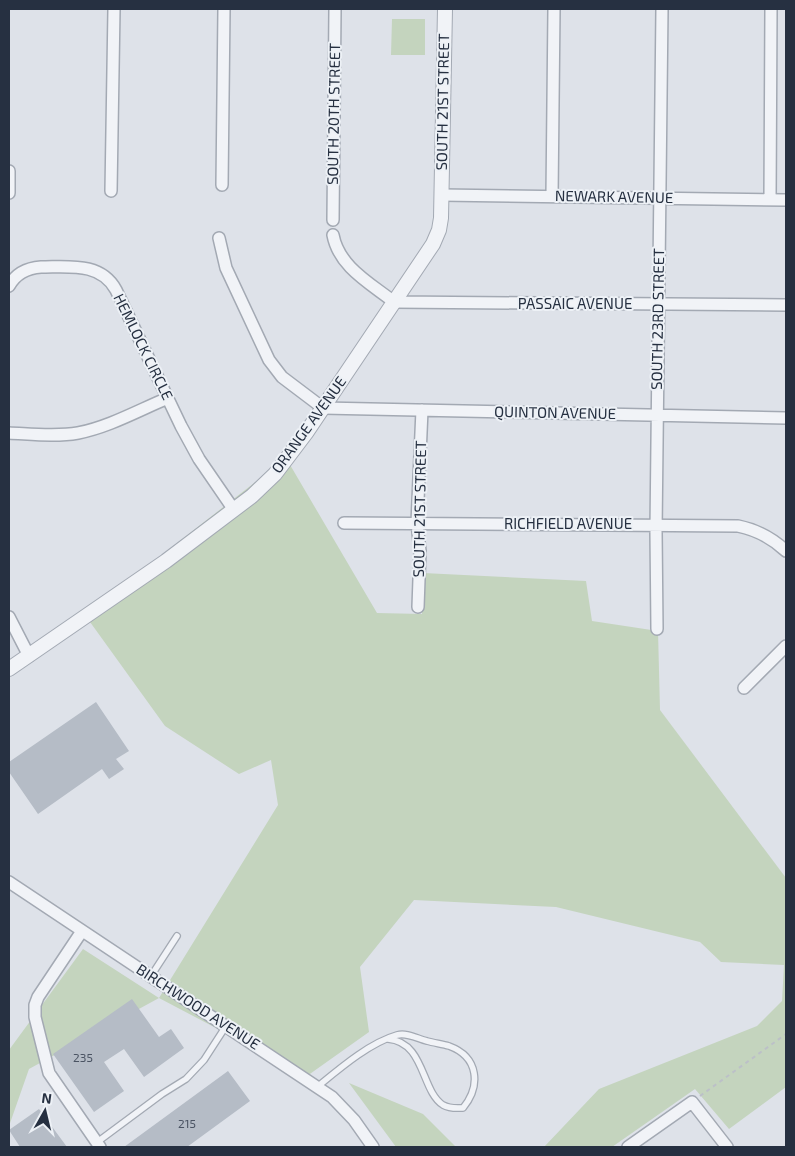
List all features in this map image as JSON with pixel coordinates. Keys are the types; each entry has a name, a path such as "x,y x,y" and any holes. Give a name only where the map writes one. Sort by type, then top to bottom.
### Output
{"street":[{"path":"112,191 114,9"},
{"path":"222,185 224,9"},
{"name":"SOUTH 20TH STREET","path":"333,220 335,9"},
{"name":"SOUTH 21ST STREET","path":"441,195 445,9"},
{"path":"552,196 554,9"},
{"name":"SOUTH 23RD STREET","path":"657,630 656,525 662,9"},
{"path":"770,200 771,9"},
{"path":"9,171 9,193"},
{"name":"NEWARK AVENUE","path":"441,195 786,200"},
{"name":"ORANGE AVENUE","path":"9,670 166,561 252,496 275,474 323,408 433,244 439,230 441,195"},
{"path":"333,235 335,246 345,263 394,302"},
{"path":"219,238 226,268 275,369 282,377 323,408"},
{"name":"HEMLOCK CIRCLE","path":"9,286 20,273 33,268 89,268 104,274 114,286 199,459 234,510"},
{"name":"PASSAIC AVENUE","path":"394,302 786,306"},
{"path":"9,433 61,434 98,428 168,398"},
{"name":"QUINTON AVENUE","path":"323,408 786,418"},
{"name":"SOUTH 21ST STREET","path":"418,607 420,551 417,524 422,410"},
{"name":"RICHFIELD AVENUE","path":"344,523 730,526 746,528 769,537 786,551"},
{"path":"9,617 28,656"},
{"path":"744,688 786,646"},
{"name":"BIRCHWOOD AVENUE","path":"9,882 332,1097 354,1120 373,1147"},
{"path":"82,931 38,997 35,1011 49,1073 98,1145"},
{"path":"628,1147 692,1102 727,1147"}],"lane":[{"path":"151,976 177,936"},
{"path":"98,1145 162,1094 186,1079 204,1060 226,1026"},
{"path":"317,1087 352,1060 388,1038 400,1034 450,1046 462,1053 474,1068 475,1083 470,1099 462,1108 452,1109 443,1105 435,1097 419,1063 407,1047 396,1039 388,1038"}],"path":[{"path":"692,1102 786,1034"}],"green space":[{"path":"392,19 425,19 425,55 391,55"},
{"path":"286,458 377,613 422,614 423,573 586,581 592,621 658,631 660,710 786,878 786,1087 729,1129 695,1089 612,1147 544,1147 599,1089 757,1026 782,1001 784,965 721,962 700,942 556,907 414,900 360,967 369,1032 307,1076 159,998 278,805 271,760 239,774 165,726 85,615"},
{"path":"83,949 159,998 29,1069 9,1126 9,1050"},
{"path":"349,1083 423,1114 456,1147 396,1147"}],"building":[{"path":"96,702 129,751 116,759 124,769 109,779 102,769 38,814 9,772 9,762"},
{"path":"132,999 159,1037 171,1029 184,1048 144,1077 124,1049 104,1062 124,1091 94,1112 53,1054"},
{"path":"228,1071 250,1101 187,1147 124,1147"},
{"path":"39,1109 67,1147 20,1147 9,1130"}]}
